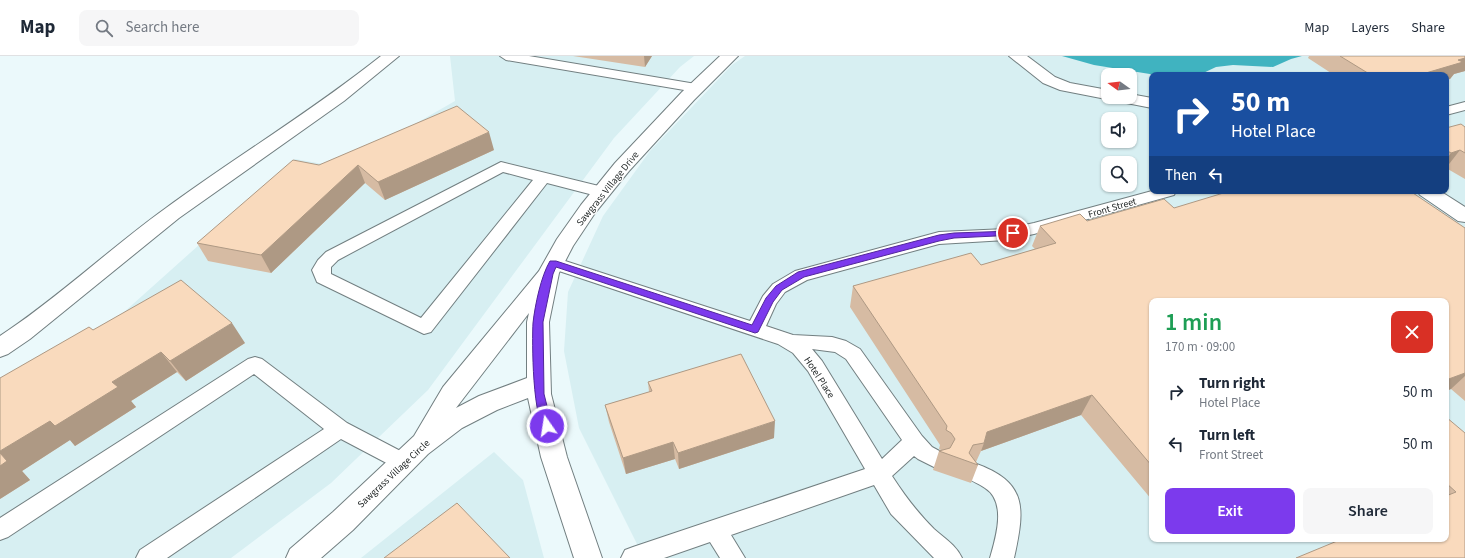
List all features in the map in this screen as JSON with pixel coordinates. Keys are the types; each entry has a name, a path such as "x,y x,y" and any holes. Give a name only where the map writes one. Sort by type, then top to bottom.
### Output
{"street":[{"path":"0,348 25,332 153,227 222,176 329,105 391,56"},
{"name":"Sawgrass Village Drive","path":"588,558 554,457 539,394 538,322 551,268 588,209 622,167 696,88 730,56"},
{"path":"1017,56 1049,80 1066,87 1101,94"},
{"path":"1137,100 1149,102"},
{"path":"1432,194 1465,216"},
{"path":"411,454 452,394 551,268"},
{"name":"Sawgrass Village Circle","path":"300,558 343,521 411,454 453,421 488,403 539,383"}],"lane":[{"path":"506,56 696,88"},
{"path":"1449,110 1465,106"},
{"path":"543,178 424,327 323,278 321,270 324,264 332,256 501,167 601,192"},
{"name":"Front Street","path":"755,329 779,288 801,275 954,235 1013,233 1042,228 1158,194"},
{"name":"Hotel Place","path":"551,268 755,329 790,342 800,348 815,366 899,507 946,557"},
{"path":"790,342 828,343 846,347 853,354 915,442 925,453 936,459"},
{"path":"0,530 255,364 340,429 411,454"},
{"path":"148,558 340,429"},
{"path":"633,558 879,474 915,442"},
{"path":"974,472 988,478 1000,486 1007,498 1007,521 1002,558"},
{"path":"715,530 733,558"}],"shaded area":[{"path":"450,56 694,56 680,67 614,138 428,390 331,483 231,558 0,558 0,393 85,347 295,159 340,167 455,101"},
{"path":"745,56 1465,56 1465,558 644,558 579,428 564,351 568,292 603,216 650,151 732,65"},
{"path":"494,452 523,480 544,558 361,558"}],"water":[{"path":"1062,56 1302,56 1273,67 1233,65 1216,67 1205,72 1149,72 1149,74 1137,72 1137,68 1113,68 1094,65"}],"building":[{"path":"1340,56 1465,56 1465,58 1458,60 1463,62 1429,72 1366,72"},
{"path":"457,106 489,132 378,182 358,165 261,255 197,243 293,160 319,165"},
{"path":"1461,124 1465,127 1465,153 1460,150 1451,153 1449,152 1449,127"},
{"path":"1220,194 1414,194 1465,228 1465,373 1449,379 1449,298 1149,298 1149,462 1092,395 987,432 984,443 973,445 969,453 978,465 939,451 950,448 955,439 951,433 946,430 947,426 853,286 971,253 981,265 1056,243 1040,226 1080,214 1087,221 1164,199 1174,208"},
{"path":"181,280 232,323 170,361 161,352 112,382 118,387 55,426 50,421 0,451 0,378 89,327 93,330"},
{"path":"741,354 775,421 678,453 673,442 623,458 605,405 652,391 648,382"},
{"path":"1449,420 1465,433 1465,558 1296,558 1335,542 1449,542 1449,495 1456,492 1449,486"},
{"path":"0,453 7,461 0,466"},
{"path":"457,503 510,558 384,558"}],"route":[{"path":"547,426 539,394 538,322 548,274 553,263 755,329 779,288 801,275 954,235 996,235 1013,233"}]}
